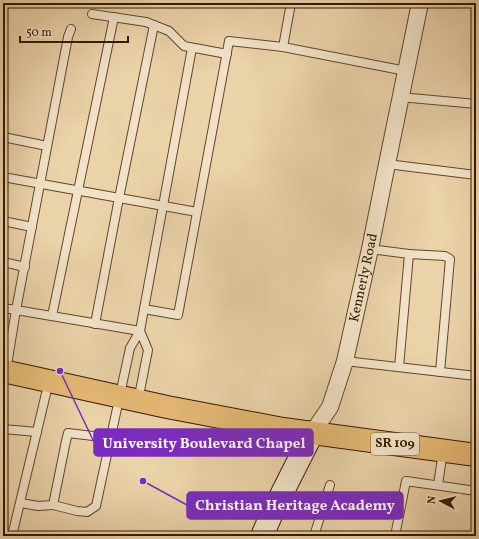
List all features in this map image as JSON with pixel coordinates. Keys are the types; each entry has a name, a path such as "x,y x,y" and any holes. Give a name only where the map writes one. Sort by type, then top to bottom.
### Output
{"main road":[{"name":"SR 109","path":"4,372 129,399 283,429 476,455"}],"street":[{"name":"Kennerly Road","path":"262,536 272,513 314,432 330,407 345,361 370,249 420,3"}],"lane":[{"path":"283,47 291,3"},
{"path":"92,14 146,22 169,31 184,46 227,54"},
{"path":"52,316 114,17"},
{"path":"95,324 154,25"},
{"path":"4,372 68,37 71,28"},
{"path":"144,309 178,315 229,41 283,47 406,71"},
{"path":"129,399 130,348 140,331 192,48"},
{"path":"400,96 476,104"},
{"path":"3,137 47,146"},
{"path":"387,164 476,175"},
{"path":"3,177 197,212"},
{"path":"3,221 32,227"},
{"path":"370,249 409,254 446,256 450,260 440,372"},
{"path":"399,367 409,254"},
{"path":"3,262 25,266"},
{"path":"3,308 140,331"},
{"path":"21,503 38,506 53,504 77,511 87,512 96,506 110,438 129,399 148,350 140,331"},
{"path":"345,361 476,376"},
{"path":"12,536 49,381"},
{"path":"3,429 37,432"},
{"path":"53,504 68,433 110,438"},
{"path":"438,486 443,450"},
{"path":"395,536 406,482 476,491"},
{"path":"314,536 330,485"}],"place":[{"name":"University Boulevard Chapel","path":"60,371"},
{"name":"Christian Heritage Academy","path":"143,481"}]}
